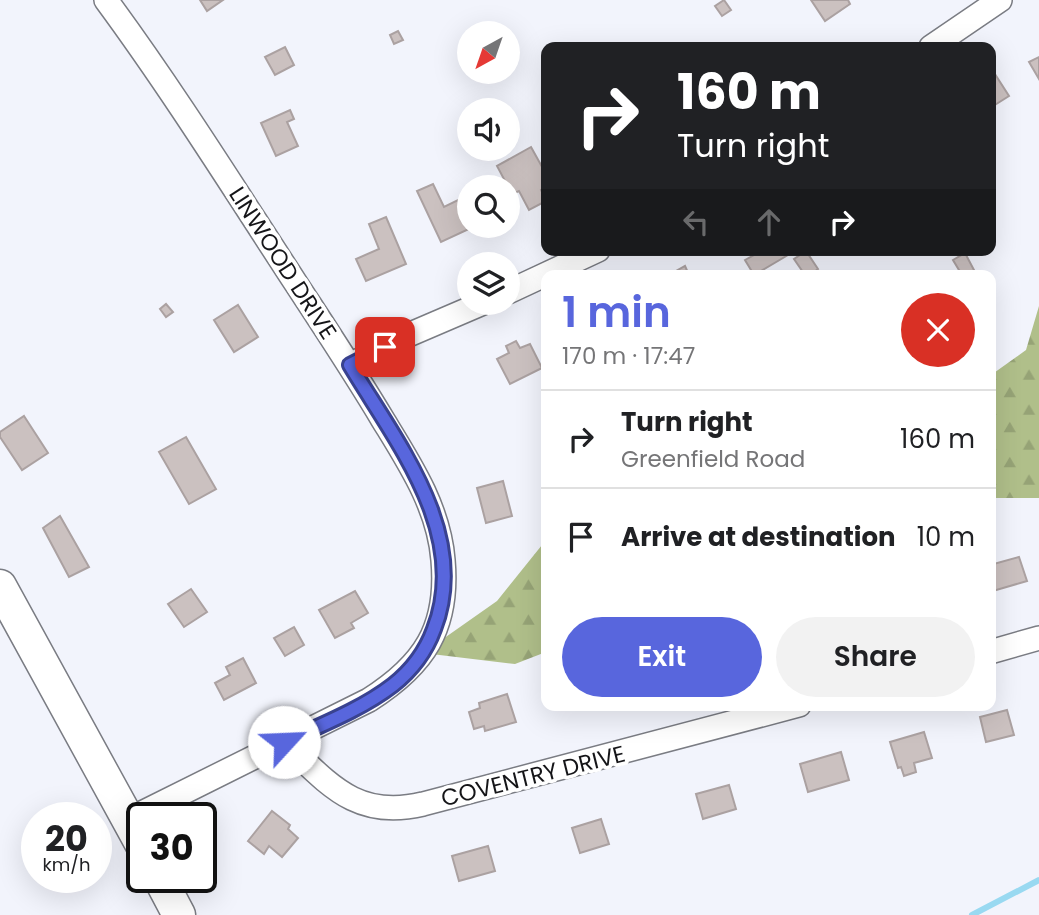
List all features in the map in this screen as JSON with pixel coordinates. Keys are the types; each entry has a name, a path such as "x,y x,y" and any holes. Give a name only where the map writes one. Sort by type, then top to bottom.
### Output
{"street":[{"name":"LINWOOD DRIVE","path":"106,0 196,129 350,365 409,462 432,511 443,558 441,612 423,653 394,684 369,701 284,742 185,802"},
{"path":"938,42 1000,0"},
{"path":"555,270 585,256"},
{"path":"520,286 541,277"},
{"path":"350,365 405,336 457,314"},
{"path":"0,586 126,816"},
{"path":"996,650 1039,638"},
{"name":"COVENTRY DRIVE","path":"284,742 349,797 372,807 395,809 436,801 776,711"},
{"path":"167,893 179,915"}],"green space":[{"path":"1039,306 1039,498 996,498 996,371 1026,350"},
{"path":"541,546 541,654 515,664 423,653 497,601"}],"building":[{"path":"200,0 223,0 207,11"},
{"path":"724,0 731,10 722,16 715,6"},
{"path":"811,0 848,0 850,4 825,21"},
{"path":"398,31 403,40 394,44 390,35"},
{"path":"285,47 294,65 275,75 265,57"},
{"path":"1039,57 1039,79 1029,62"},
{"path":"996,76 1009,96 996,104"},
{"path":"290,110 294,119 287,122 298,146 276,156 261,123"},
{"path":"531,147 541,165 541,204 529,210 520,193 520,175 502,175 497,166 506,161 520,161 520,153"},
{"path":"433,184 444,207 457,200 457,235 441,242 417,191"},
{"path":"386,217 406,264 366,281 356,259 379,249 369,224"},
{"path":"752,256 786,256 762,270 751,270 745,260"},
{"path":"809,256 818,269 802,270 794,259"},
{"path":"967,256 974,270 959,270 953,260"},
{"path":"166,304 173,312 166,317 160,309"},
{"path":"238,305 258,337 234,352 214,320"},
{"path":"516,341 520,348 530,344 541,368 510,384 497,359 509,353 506,346"},
{"path":"24,416 48,453 22,470 0,437 0,432"},
{"path":"186,437 216,489 189,504 159,452"},
{"path":"503,481 512,516 486,523 477,488"},
{"path":"60,516 89,567 69,577 43,528"},
{"path":"1019,557 1027,581 996,590 996,563"},
{"path":"191,589 207,612 184,627 168,604"},
{"path":"355,591 368,613 351,623 354,628 335,638 319,610"},
{"path":"294,627 304,645 285,656 274,638"},
{"path":"243,658 256,683 224,700 215,683 230,675 226,667"},
{"path":"507,694 516,722 485,731 484,726 474,729 469,712 480,708 479,703"},
{"path":"1007,710 1014,735 986,742 980,717"},
{"path":"924,732 932,758 914,763 916,772 904,776 901,767 898,768 890,742"},
{"path":"841,752 849,780 808,792 800,764"},
{"path":"729,785 736,809 703,819 696,794"},
{"path":"272,811 290,825 288,829 298,838 282,857 269,846 264,854 248,841"},
{"path":"601,819 609,844 580,853 572,828"},
{"path":"488,846 495,871 459,881 452,856"}],"waterway":[{"path":"972,915 1039,880"}],"route":[{"path":"284,742 369,701 394,684 423,653 441,612 443,558 432,511 409,462 350,365 385,347"}]}
